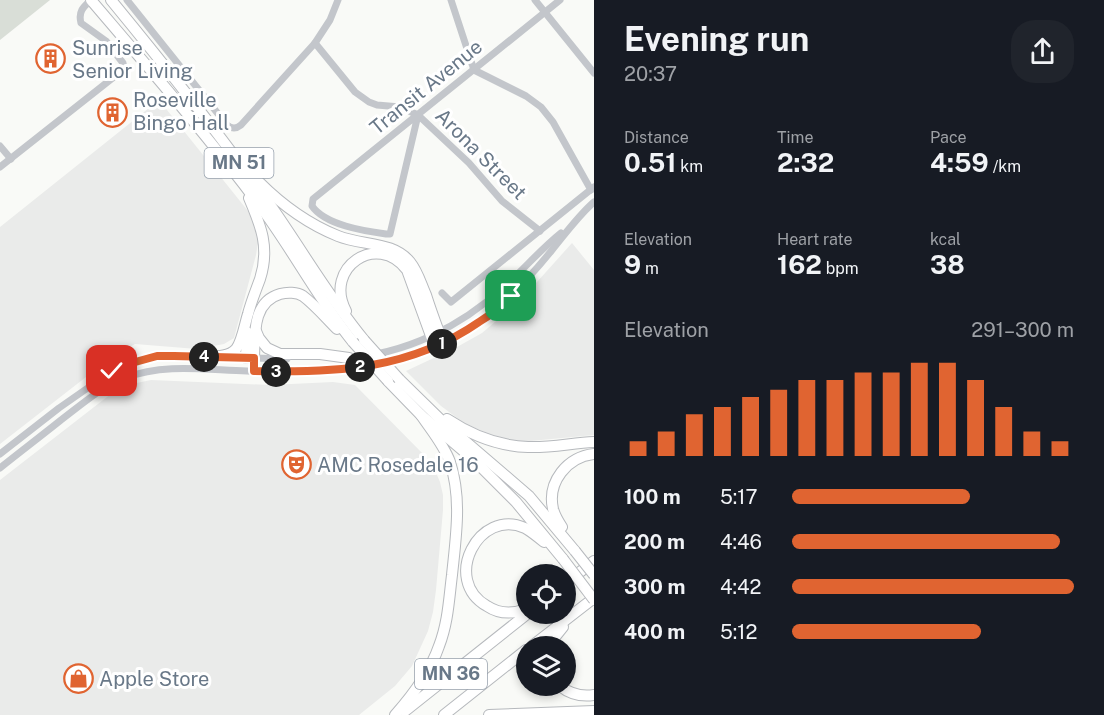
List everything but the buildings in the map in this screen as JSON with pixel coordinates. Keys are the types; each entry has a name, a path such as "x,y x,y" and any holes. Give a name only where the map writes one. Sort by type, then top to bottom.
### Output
{"highway":[{"name":"MN 51","path":"91,0 261,207 319,295 421,415 474,460 516,502 594,599"},
{"name":"MN 51","path":"111,0 160,60 273,210 331,296 356,338"},
{"path":"224,144 273,196 311,223 354,242 389,247 409,260 418,274 437,340"},
{"path":"200,357 227,354 237,349 261,277 265,248 260,222 243,184"},
{"path":"356,338 342,302 341,283 347,269 355,261 367,254 381,253 395,258 406,268 437,340"},
{"path":"250,358 255,325 260,312 268,300 280,294 292,293 302,296 337,329 356,338"},
{"path":"250,358 247,331 251,302"},
{"path":"255,325 263,345 271,351 280,354 320,354 349,358"},
{"name":"MN 51","path":"393,380 413,394 529,496 594,575"},
{"path":"413,394 455,424 488,440 502,444 540,447 594,441"},
{"path":"395,715 426,675 436,654 447,619 458,514 457,493 449,459 421,415"},
{"path":"574,551 554,513 553,489 558,476 568,465 583,456 594,454"},
{"path":"516,612 496,611 474,596 466,574 467,559 473,545 490,529 504,525 518,526 533,533 563,560"},
{"path":"576,575 594,561"},
{"path":"545,636 594,599"},
{"path":"557,636 580,608"},
{"name":"MN 36","path":"400,715 516,623"},
{"name":"MN 36","path":"444,715 516,659"},
{"path":"576,695 594,695"},
{"path":"489,715 594,711"}],"street":[{"path":"0,167 125,67 106,41 81,23 81,9 91,0"},
{"path":"127,0 227,125 233,128 241,125 315,43 330,20 338,0"},
{"path":"442,293 451,303 592,188 553,122 541,107 526,96 474,70 451,0"},
{"path":"535,0 594,73"},
{"name":"Transit Avenue","path":"418,115 390,234 345,227 316,212 312,206 313,199 560,0"},
{"name":"Arona Street","path":"315,43 349,86 362,98 377,105 400,107 418,115 469,163 502,201 540,231"},
{"path":"0,146 10,159"},
{"path":"0,468 109,385 149,371 173,369 315,372 398,360 437,340 493,296 594,202"},
{"path":"0,454 59,408 112,371 157,356 349,358 465,332 509,299 570,226"},
{"path":"249,371 250,358"},
{"path":"59,408 65,417"}],"shaded area":[{"path":"0,0 50,0 0,40"},
{"path":"159,100 248,211 254,224 258,243 256,255 234,338 224,344 197,349 135,344 113,356 0,444 0,227"},
{"path":"572,243 594,270 594,435 520,442 489,434 464,423 441,406 406,371 482,333 528,292"},
{"path":"151,380 270,385 333,382 355,385 427,458 434,468 443,495 443,510 436,590 428,631 412,666 395,686 359,715 0,715 0,480 116,390"}],"place":[{"name":"Sunrise Senior Living","path":"51,59"},
{"name":"Roseville Bingo Hall","path":"112,112"},
{"name":"AMC Rosedale 16","path":"296,465"},
{"name":"Apple Store","path":"78,679"}],"route":[{"path":"112,371 157,356 254,358 254,371 290,372 351,368 398,360 435,347 465,332 511,296"}]}
